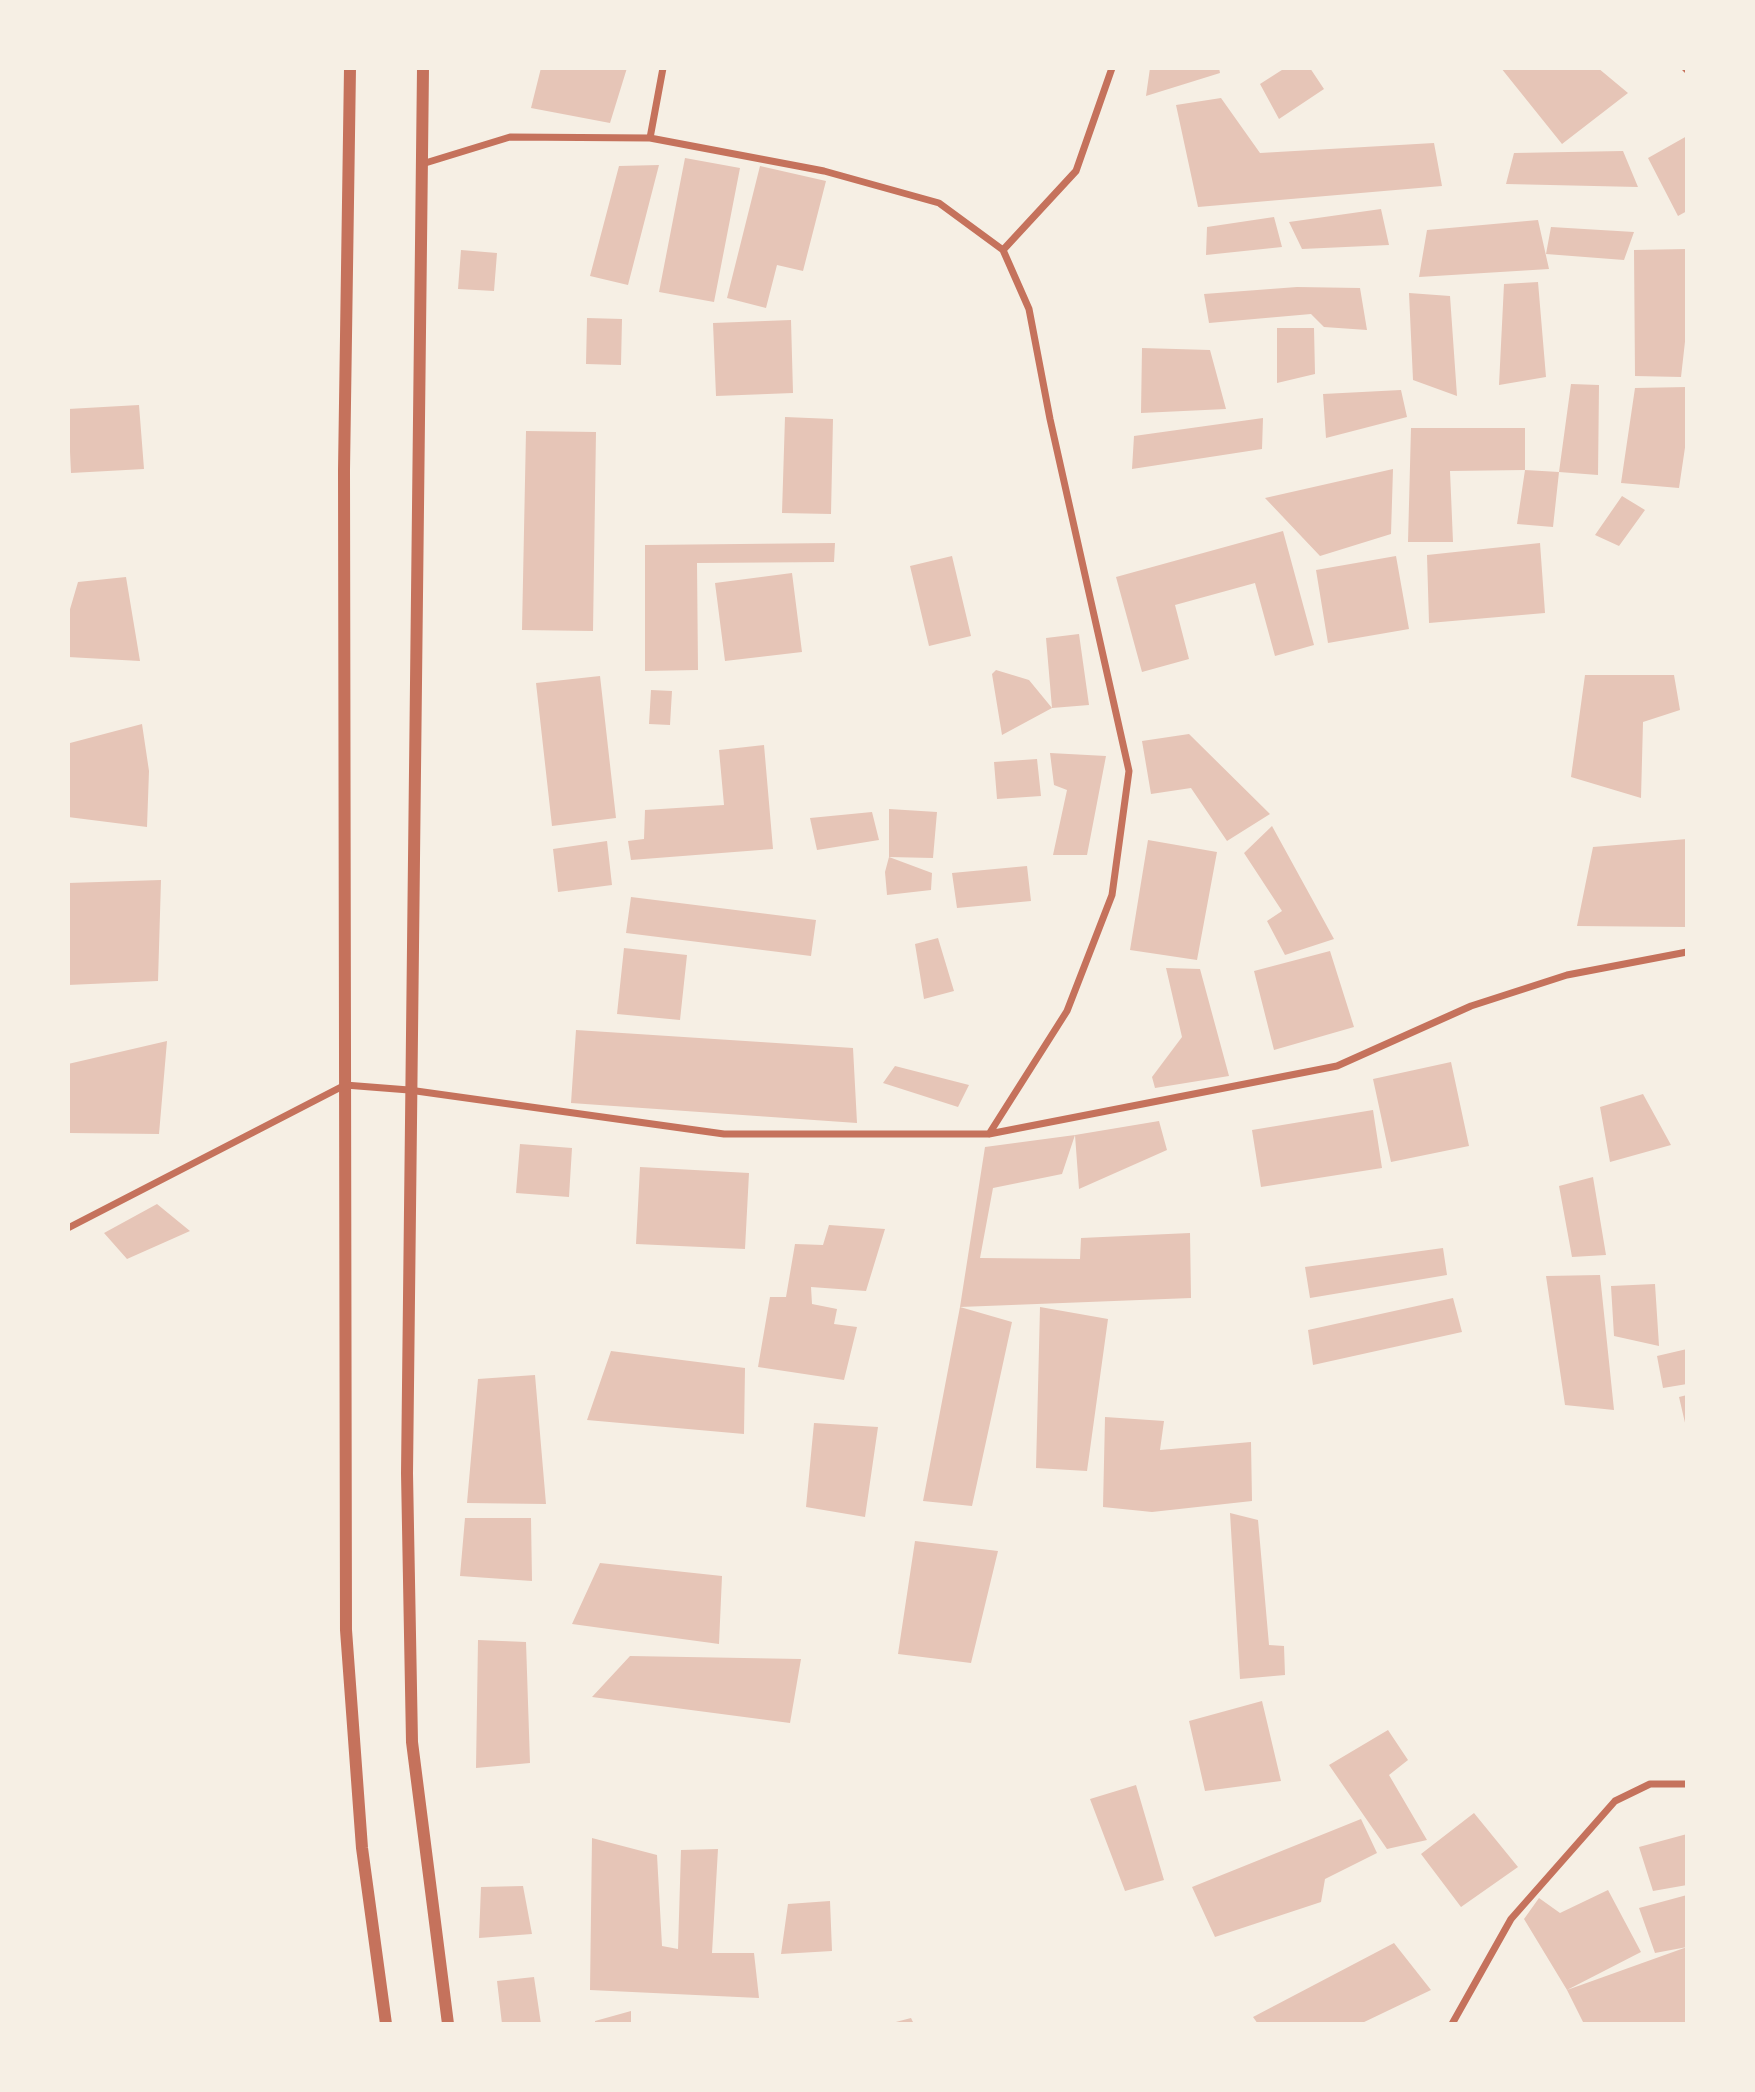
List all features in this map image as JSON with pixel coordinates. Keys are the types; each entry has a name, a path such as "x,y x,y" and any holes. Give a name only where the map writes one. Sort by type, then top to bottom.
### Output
{"street":[{"path":"350,68 344,470 346,1630 362,1848 386,2024"},
{"path":"423,68 409,1090 407,1473 412,1742 448,2024"},
{"path":"650,138 663,68"},
{"path":"1003,250 1076,172 1112,68"},
{"path":"422,164 510,137 650,138 824,171 939,203 1003,250 1029,309 1050,419 1129,771 1112,895 1067,1011 989,1134"},
{"path":"68,1228 345,1085 409,1090 724,1134 989,1134 1337,1066 1471,1006 1543,982 1687,952"},
{"path":"1452,2024 1511,1919 1615,1801 1650,1784 1687,1784"}],"building":[{"path":"541,68 627,68 610,123 531,108"},
{"path":"1150,68 1219,68 1220,73 1146,96"},
{"path":"1285,68 1310,68 1324,89 1279,119 1260,84"},
{"path":"1501,68 1598,68 1628,93 1562,144"},
{"path":"1221,98 1260,153 1434,143 1442,186 1198,207 1176,105"},
{"path":"1687,136 1687,211 1678,216 1648,158"},
{"path":"1623,151 1638,187 1506,184 1514,153"},
{"path":"685,158 740,168 714,302 659,292"},
{"path":"659,165 628,285 590,276 619,166"},
{"path":"760,166 826,181 803,271 777,265 766,308 727,298"},
{"path":"1381,209 1389,245 1302,249 1289,222"},
{"path":"1274,217 1282,247 1206,255 1207,227"},
{"path":"1538,220 1549,269 1419,277 1427,230"},
{"path":"1551,227 1634,232 1624,260 1546,254"},
{"path":"1687,249 1687,324 1681,377 1635,376 1634,250"},
{"path":"461,250 497,253 494,291 458,289"},
{"path":"1538,282 1546,377 1499,385 1504,284"},
{"path":"1297,287 1360,288 1367,330 1324,327 1311,314 1209,323 1204,294"},
{"path":"1409,293 1450,296 1457,396 1413,380"},
{"path":"587,318 622,319 621,365 586,364"},
{"path":"791,320 793,393 716,396 713,323"},
{"path":"1277,328 1314,328 1315,374 1277,383"},
{"path":"1142,348 1210,350 1226,409 1141,413"},
{"path":"1571,384 1599,385 1598,475 1559,472"},
{"path":"1687,387 1687,434 1679,488 1621,483 1635,388"},
{"path":"1401,390 1407,417 1326,438 1323,394"},
{"path":"139,405 144,469 71,473 68,409"},
{"path":"785,417 833,419 831,514 782,513"},
{"path":"1263,418 1262,449 1132,469 1134,436"},
{"path":"1411,428 1525,428 1525,470 1450,471 1453,542 1408,542"},
{"path":"526,431 596,432 593,631 522,630"},
{"path":"1393,469 1391,534 1320,556 1265,498"},
{"path":"1525,470 1559,472 1553,527 1517,524"},
{"path":"1622,496 1645,510 1619,546 1595,535"},
{"path":"1283,531 1314,645 1275,656 1255,583 1175,605 1189,659 1142,672 1116,577"},
{"path":"835,543 834,562 697,563 698,670 645,671 645,545"},
{"path":"1540,543 1545,613 1429,623 1427,555"},
{"path":"952,556 971,636 929,646 910,566"},
{"path":"1396,556 1409,629 1328,643 1316,570"},
{"path":"792,573 802,652 725,661 715,583"},
{"path":"126,577 140,661 68,657 68,616 78,582"},
{"path":"1079,634 1089,705 1052,708 1046,638"},
{"path":"996,670 1029,680 1052,708 1002,735 992,674"},
{"path":"1585,675 1674,675 1680,710 1643,722 1641,798 1571,777"},
{"path":"600,676 616,818 552,826 536,683"},
{"path":"651,690 672,691 670,725 649,724"},
{"path":"142,724 149,771 147,827 68,817 70,743"},
{"path":"1189,734 1270,814 1227,841 1191,788 1151,794 1142,741"},
{"path":"764,745 773,849 631,860 628,841 644,839 645,810 724,805 719,750"},
{"path":"1050,753 1106,756 1087,855 1053,855 1067,790 1054,785"},
{"path":"1037,759 1041,796 997,799 994,762"},
{"path":"889,809 937,812 933,858 889,857"},
{"path":"872,812 879,840 817,850 810,818"},
{"path":"1272,826 1334,939 1285,955 1267,921 1282,911 1244,853"},
{"path":"1687,839 1687,927 1577,926 1593,847"},
{"path":"1148,840 1217,852 1197,960 1130,950"},
{"path":"607,841 612,885 558,892 553,849"},
{"path":"889,857 932,873 931,890 887,895 885,872"},
{"path":"1027,866 1031,901 957,908 952,873"},
{"path":"161,880 158,981 68,985 68,883"},
{"path":"631,897 816,920 811,956 626,933"},
{"path":"938,938 954,991 924,999 915,944"},
{"path":"624,948 687,955 680,1020 617,1014"},
{"path":"1330,951 1354,1027 1274,1050 1254,971"},
{"path":"1166,968 1200,969 1229,1076 1155,1088 1152,1077 1182,1037"},
{"path":"576,1030 853,1048 857,1123 571,1103"},
{"path":"167,1041 159,1134 70,1133 68,1064"},
{"path":"1451,1062 1469,1146 1391,1162 1373,1079"},
{"path":"895,1066 969,1085 958,1107 883,1083"},
{"path":"1643,1094 1671,1145 1610,1162 1600,1107"},
{"path":"1373,1110 1382,1168 1261,1187 1252,1130"},
{"path":"1159,1121 1167,1150 1079,1189 1075,1135"},
{"path":"1075,1135 1062,1174 993,1188 980,1258 1080,1259 1081,1238 1190,1233 1191,1298 960,1307 985,1147"},
{"path":"520,1144 572,1148 569,1197 516,1193"},
{"path":"640,1167 749,1173 745,1249 636,1244"},
{"path":"1593,1177 1606,1255 1572,1257 1559,1186"},
{"path":"157,1204 190,1231 127,1259 104,1233"},
{"path":"829,1225 885,1229 866,1291 811,1287 812,1304 837,1309 834,1324 857,1327 844,1380 758,1367 770,1297 786,1297 795,1244 823,1245"},
{"path":"1443,1248 1447,1275 1310,1298 1305,1267"},
{"path":"1600,1275 1614,1410 1565,1405 1546,1276"},
{"path":"1655,1284 1659,1346 1614,1336 1611,1286"},
{"path":"1453,1298 1462,1332 1313,1365 1308,1330"},
{"path":"960,1307 1012,1322 972,1506 923,1501"},
{"path":"1040,1307 1108,1319 1087,1471 1036,1468"},
{"path":"1687,1349 1687,1384 1663,1388 1657,1356"},
{"path":"611,1351 745,1368 744,1434 587,1420"},
{"path":"535,1375 546,1504 467,1503 478,1379"},
{"path":"1687,1395 1687,1427 1686,1427 1679,1397"},
{"path":"1105,1417 1164,1421 1160,1450 1251,1442 1252,1501 1152,1512 1103,1507"},
{"path":"814,1423 878,1427 865,1517 806,1507"},
{"path":"1230,1513 1258,1520 1269,1645 1284,1646 1285,1675 1240,1679"},
{"path":"465,1518 531,1518 532,1581 460,1576"},
{"path":"915,1541 998,1551 971,1663 898,1654"},
{"path":"600,1563 722,1576 719,1644 572,1624"},
{"path":"478,1640 526,1642 530,1763 476,1768"},
{"path":"630,1656 801,1659 790,1723 592,1697"},
{"path":"1262,1701 1281,1781 1205,1791 1189,1721"},
{"path":"1388,1730 1408,1760 1389,1775 1427,1840 1387,1849 1329,1765"},
{"path":"1136,1785 1164,1880 1125,1891 1090,1799"},
{"path":"1474,1813 1518,1867 1461,1907 1421,1854"},
{"path":"1361,1819 1377,1853 1325,1879 1321,1902 1215,1937 1192,1887"},
{"path":"1687,1834 1687,1885 1653,1891 1639,1847"},
{"path":"592,1838 657,1855 662,1946 678,1949 681,1850 718,1849 712,1953 754,1953 759,1998 590,1990"},
{"path":"523,1886 532,1934 479,1938 481,1887"},
{"path":"1608,1890 1641,1952 1567,1990 1524,1919 1539,1898 1560,1913"},
{"path":"1687,1895 1687,1947 1655,1953 1639,1908"},
{"path":"830,1901 832,1951 781,1954 788,1904"},
{"path":"1394,1943 1431,1990 1360,2024 1258,2024 1253,2017"},
{"path":"1687,1947 1687,2024 1584,2024 1567,1990"},
{"path":"534,1977 541,2024 502,2024 497,1981"},
{"path":"631,2011 631,2024 595,2024 595,2021"},
{"path":"911,2018 914,2024 892,2024 892,2023"}]}
